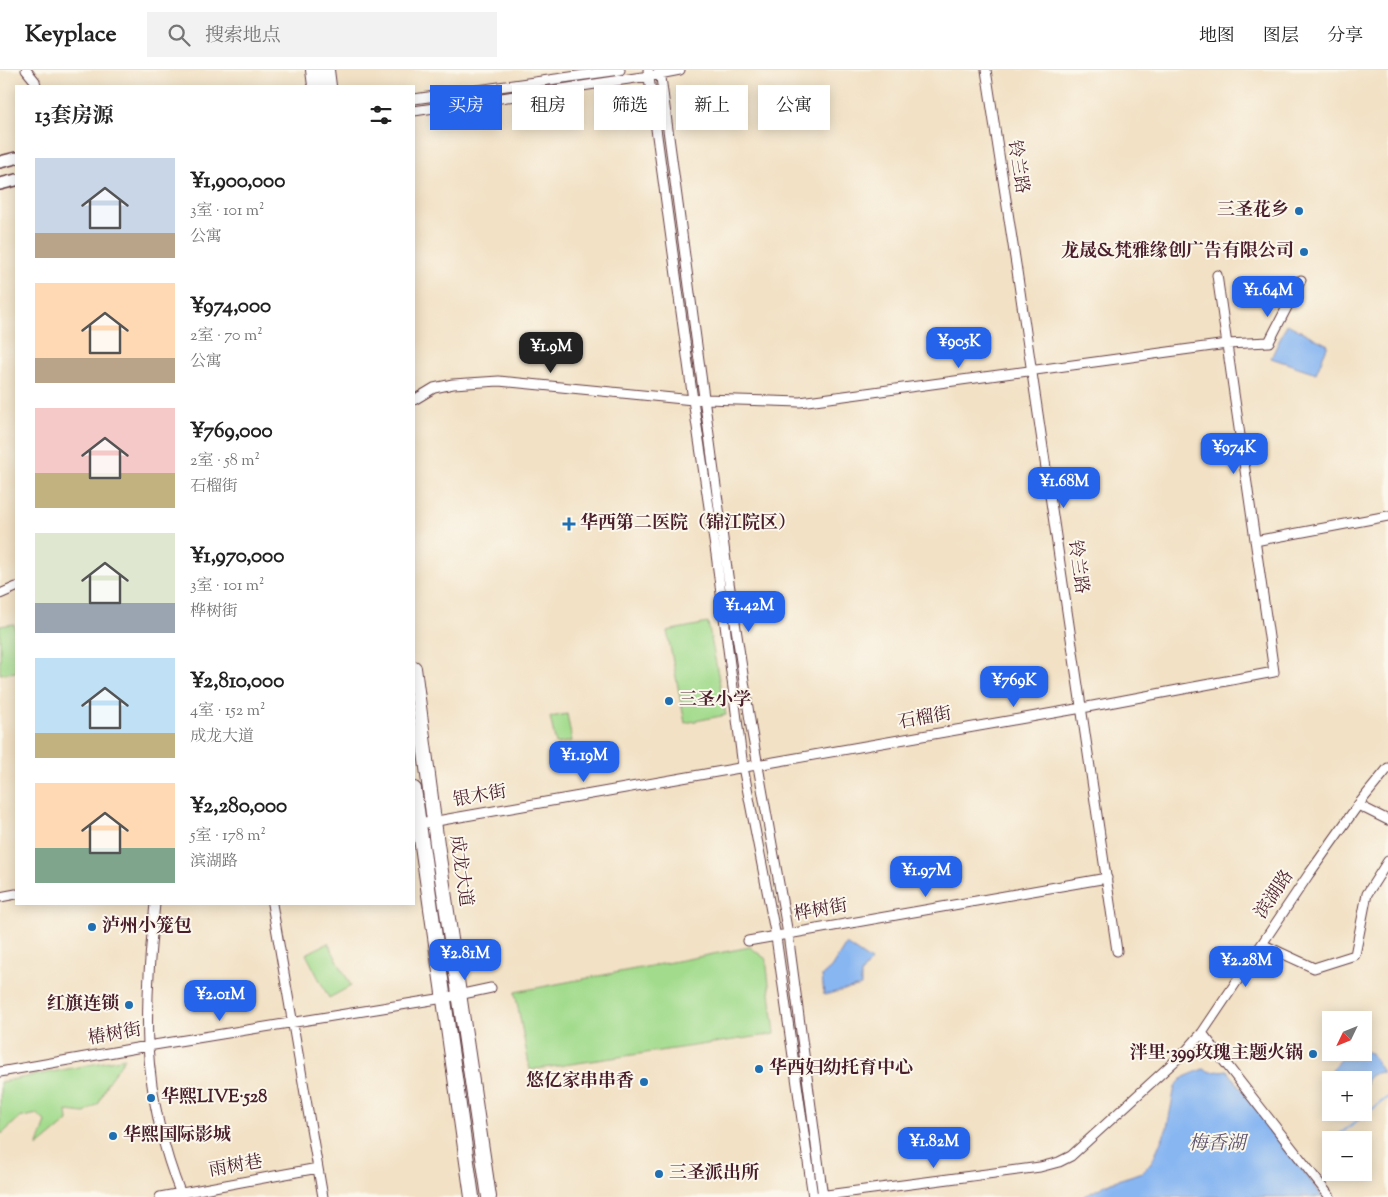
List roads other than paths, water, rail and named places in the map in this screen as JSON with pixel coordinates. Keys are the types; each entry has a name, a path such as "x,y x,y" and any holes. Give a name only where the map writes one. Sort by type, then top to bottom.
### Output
{"highway":[{"path":"313,70 315,85"},
{"path":"327,70 329,85"},
{"name":"成龙大道","path":"415,676 434,821 489,1197"},
{"name":"成龙大道","path":"415,806 416,824 444,998 472,1197"}],"main road":[{"path":"0,162 15,158"},
{"path":"0,184 15,180"}],"street":[{"path":"26,70 36,85"},
{"path":"415,100 620,70"},
{"path":"415,111 649,73 680,70"},
{"name":"铃兰路","path":"986,70 1118,951"},
{"path":"649,73 693,400 716,554 743,767 776,937 813,1197 823,1196 788,934 758,765 730,585 661,72"},
{"path":"1218,275 1255,541 1388,516"},
{"path":"415,399 434,388 453,384 499,380 693,400 800,402 1227,344 1269,342 1301,280"},
{"name":"石榴街","path":"758,765 1274,672 1255,541"},
{"path":"0,594 15,587"},
{"name":"银木街","path":"416,824 758,765"},
{"name":"滨湖路","path":"823,1196 1016,1171 1059,1162 1071,1156 1181,1055 1202,1033 1358,805 1388,768"},
{"path":"1358,805 1388,820"},
{"path":"1262,944 1314,968 1355,955 1367,894 1388,861"},
{"name":"桦树街","path":"748,941 1107,878"},
{"path":"0,897 15,894"},
{"path":"155,905 148,1008 148,1046 154,1093 166,1146 182,1195"},
{"path":"272,905 323,1197"},
{"path":"444,998 491,988"},
{"name":"椿树街","path":"0,1072 444,998"},
{"path":"1202,1033 1330,1197"},
{"name":"雨树巷","path":"160,1197 182,1195 318,1168"}],"water":[{"path":"1287,324 1328,345 1316,373 1271,358"},
{"path":"846,944 871,961 861,974 861,986 824,995 822,976 831,968"},
{"path":"1372,1055 1383,1072 1372,1075 1372,1071 1331,1071 1339,1061 1372,1061"},
{"name":"梅香湖","path":"1203,1069 1211,1072 1227,1070 1323,1197 1083,1197 1111,1182 1143,1172 1152,1161 1167,1128 1175,1086 1184,1077"}],"waterway":[{"path":"1344,1131 1388,1097"}],"place":[{"name":"三圣花乡","path":"1299,211"},
{"name":"龙晟&梵雅缘创广告有限公司","path":"1304,252"},
{"name":"华西第二医院（锦江院区）","path":"569,524"},
{"name":"三圣小学","path":"669,701"},
{"name":"泸州小笼包","path":"92,927"},
{"name":"红旗连锁","path":"129,1005"},
{"name":"泮里·399玫瑰主题火锅","path":"1313,1054"},
{"name":"华西妇幼托育中心","path":"759,1069"},
{"name":"悠亿家串串香","path":"644,1082"},
{"name":"华熙LIVE·528","path":"151,1098"},
{"name":"华熙国际影城","path":"113,1136"},
{"name":"三圣派出所","path":"659,1174"}]}
